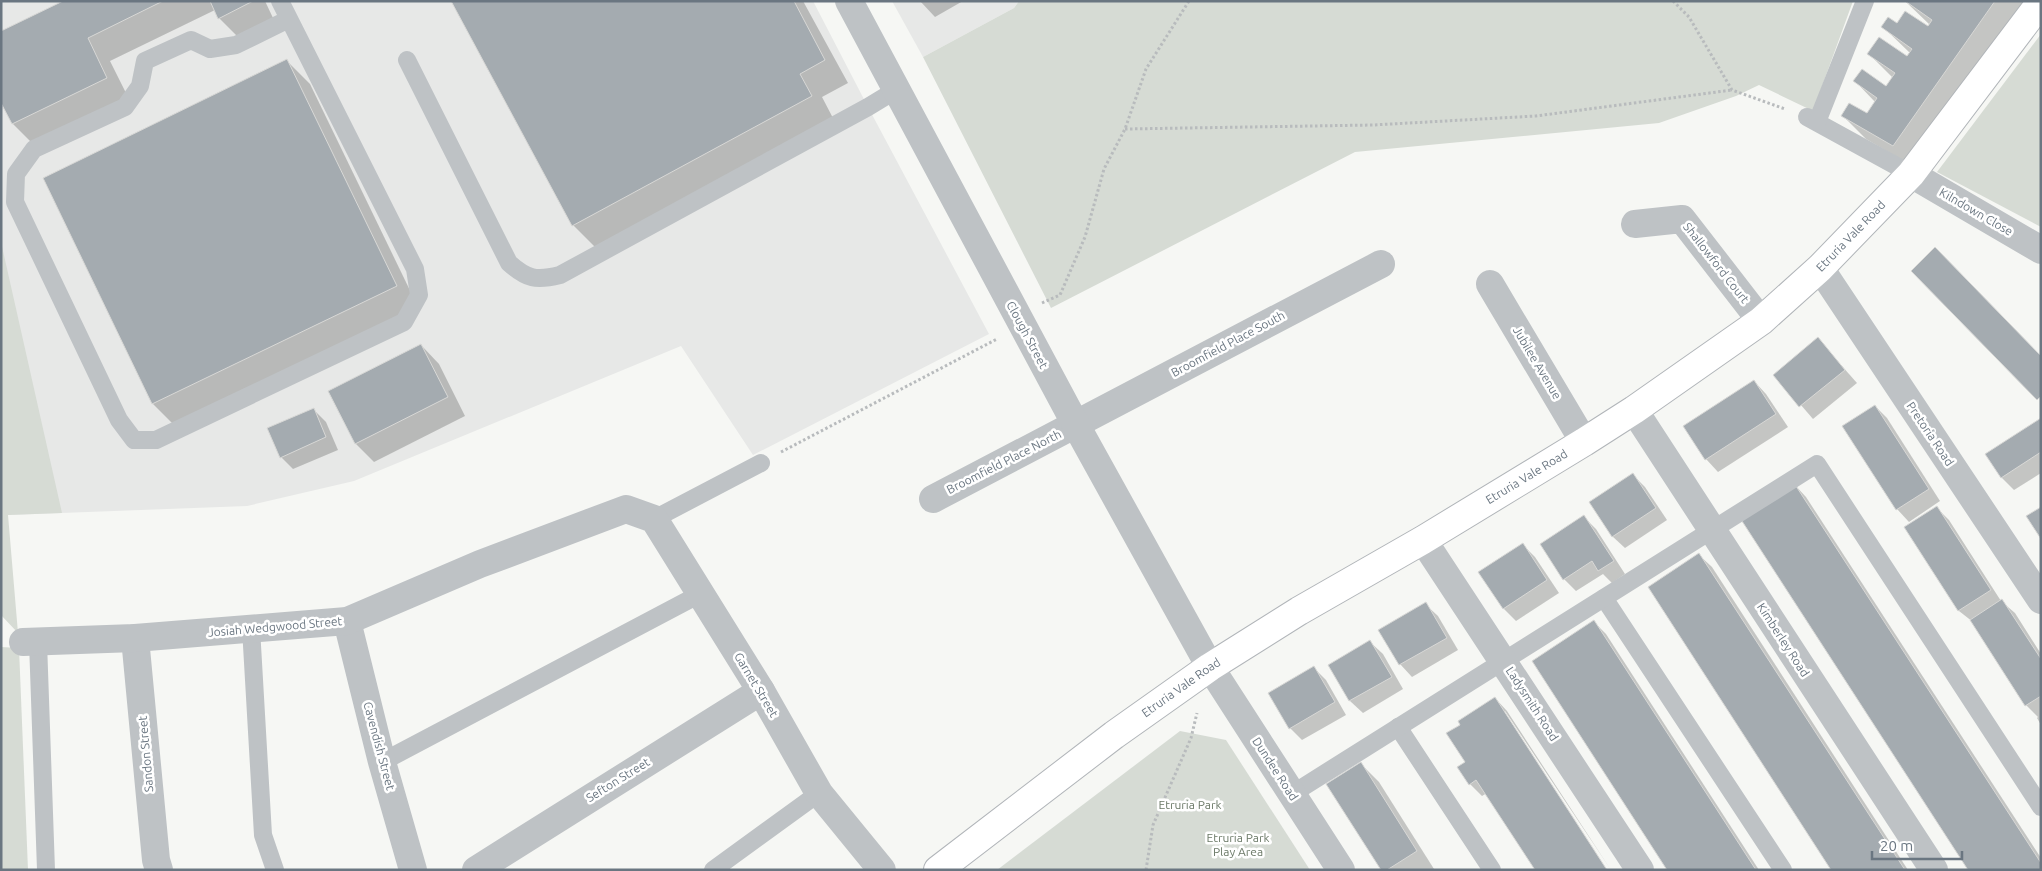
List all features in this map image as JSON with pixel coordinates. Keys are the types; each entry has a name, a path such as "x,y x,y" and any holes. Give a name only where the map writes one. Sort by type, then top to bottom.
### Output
{"main road":[{"name":"Etruria Vale Road","path":"938,870 1107,741 1210,667 1299,611 1423,540 1584,442 1634,410 1761,321 1820,268 1911,174 2041,2"}],"street":[{"name":"Clough Street","path":"849,1 1019,320 1210,667"},
{"name":"Kilndown Close","path":"1911,174 2041,250"},
{"name":"Shallowford Court","path":"1635,224 1682,219 1761,321"},
{"name":"Broomfield Place South","path":"1076,425 1381,264"},
{"name":"Pretoria Road","path":"1820,268 2041,600"},
{"name":"Jubilee Avenue","path":"1490,284 1584,442"},
{"name":"Kimberley Road","path":"1634,410 1711,531 1934,870"},
{"name":"Broomfield Place North","path":"933,499 1076,425"},
{"name":"Josiah Wedgwood Street","path":"30,642 135,638 347,621 480,564 626,509 654,519"},
{"name":"Garnet Street","path":"654,519 761,691 819,793 882,870"},
{"name":"Ladysmith Road","path":"1423,540 1640,870"},
{"name":"Cavendish Street","path":"347,621 382,762 413,870"},
{"name":"Sandon Street","path":"135,638 156,860 159,870"},
{"name":"Dundee Road","path":"1210,667 1342,870"},
{"name":"Sefton Street","path":"476,870 761,691"}],"lane":[{"path":"280,1 415,269 419,295 404,322 156,440 134,440 119,420 15,202 16,174 34,149 125,107 140,86 144,61 190,40 210,49 236,45 289,19"},
{"path":"1865,1 1812,120 1911,174"},
{"path":"407,60 509,263 524,276 544,279 560,275 896,90"},
{"path":"654,519 761,463"},
{"path":"1292,794 1817,464 2041,807"},
{"path":"382,762 700,594"},
{"path":"1604,598 1783,870"},
{"path":"251,628 263,835 275,870"},
{"path":"30,642 46,870"},
{"path":"1398,727 1492,870"},
{"path":"713,870 819,793"}],"path":[{"path":"761,463 1019,320 1060,295 1085,237 1104,169 1125,129 1146,69 1189,1"},
{"path":"1673,1 1688,17 1732,90"},
{"path":"1125,129 1373,125 1536,116 1732,90 1812,120"},
{"path":"1146,870 1153,826 1191,738 1198,712"}],"shaded area":[{"path":"1,1 813,1 989,334 753,455 681,346 354,481 247,506 8,515 1,472"},
{"path":"892,1 1019,1 1014,8 923,57"}],"green space":[{"path":"1019,1 1853,1 1813,111 1759,85 1736,96 1659,123 1355,152 1051,308 923,57 1014,8"},
{"path":"2041,34 2041,227 1937,172"},
{"path":"1,242 62,513 8,515 18,633 1,615"},
{"path":"1,647 19,648 28,870 1,870"},
{"name":"Etruria Park","path":"1180,731 1226,740 1310,870 997,870"}],"building":[{"path":"63,1 163,1 88,38 107,78 12,124 1,103 1,31"},
{"path":"210,1 253,1 218,19"},
{"path":"451,1 794,1 825,60 800,74 812,96 572,226"},
{"path":"1905,1 1995,1 1893,146 1841,116 1849,103 1867,113 1877,98 1853,81 1862,69 1886,86 1895,73 1867,54 1879,37 1907,56 1912,49 1881,27 1888,17 1897,23 1905,11 1928,26 1932,20"},
{"path":"287,59 397,286 152,404 43,178"},
{"path":"1935,247 2041,356 2041,396 2037,400 1911,271"},
{"path":"1818,337 1845,370 1799,407 1773,375"},
{"path":"421,344 448,397 355,444 328,391"},
{"path":"1754,380 1776,414 1705,460 1683,426"},
{"path":"1875,405 1929,489 1896,510 1842,426"},
{"path":"314,408 326,437 280,458 267,428"},
{"path":"2041,418 2041,452 2001,478 1985,454"},
{"path":"1633,473 1656,508 1612,537 1589,502"},
{"path":"1794,483 2041,863 2041,870 1968,870 1740,518"},
{"path":"1937,506 1991,590 1958,611 1904,527"},
{"path":"2041,507 2041,539 2026,516"},
{"path":"1584,515 1614,561 1598,571 1592,561 1563,580 1540,544"},
{"path":"1523,543 1547,580 1503,609 1478,572"},
{"path":"1699,553 1905,870 1831,870 1648,587"},
{"path":"2002,599 2041,659 2041,696 2025,706 1970,620"},
{"path":"1426,602 1447,638 1399,665 1378,630"},
{"path":"1594,620 1756,870 1667,870 1532,661"},
{"path":"1370,640 1392,677 1349,701 1328,665"},
{"path":"1314,666 1335,702 1289,729 1268,693"},
{"path":"1495,697 1607,870 1535,870 1476,780 1469,785 1457,767 1465,762 1446,733 1460,725 1458,721"},
{"path":"1361,762 1417,851 1387,870 1381,870 1326,784"}],"park label":[{"name":"Etruria Park Play Area","path":"1238,845"}]}
